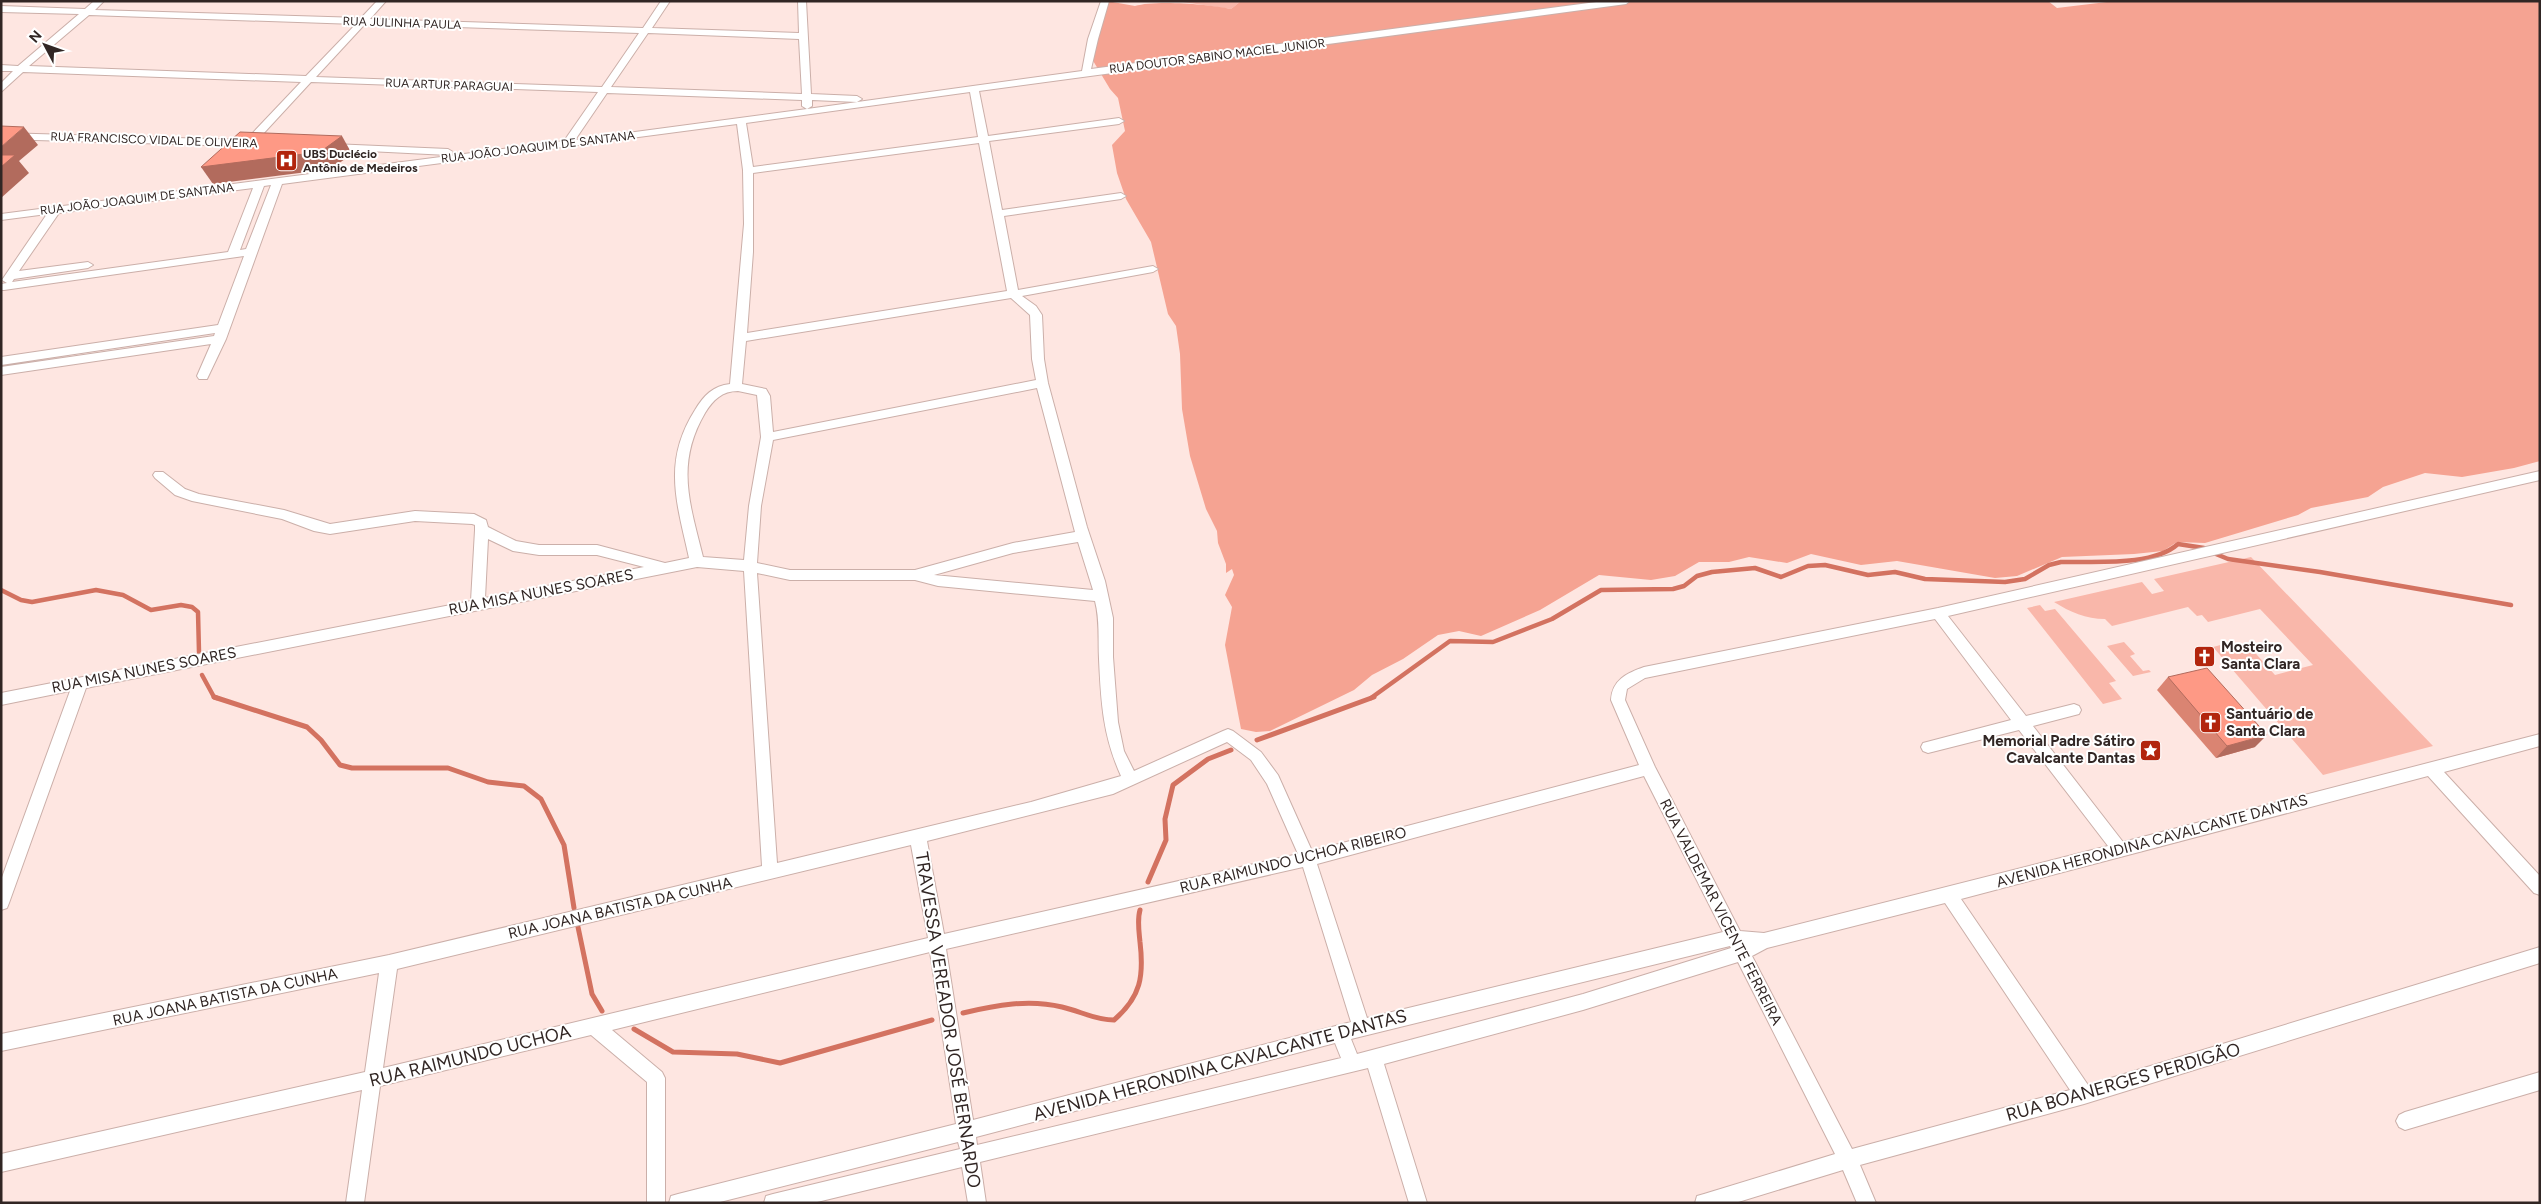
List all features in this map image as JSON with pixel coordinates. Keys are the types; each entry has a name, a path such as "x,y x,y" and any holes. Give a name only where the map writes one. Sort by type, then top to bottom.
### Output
{"street":[{"path":"1,89 21,68 100,1"},
{"path":"237,155 255,144 309,80 382,1"},
{"path":"567,144 666,1"},
{"path":"802,1 808,112"},
{"path":"1086,73 1093,38 1105,1"},
{"name":"RUA DOUTOR SABINO MACIEL JUNIOR","path":"808,112 1626,1"},
{"name":"RUA JULINHA PAULA","path":"1,9 804,36"},
{"name":"RUA ARTUR PARAGUAI","path":"1,68 898,100"},
{"path":"974,89 1013,294 1032,309 1036,315 1038,359 1042,383 1106,618 1106,657 1111,722 1117,751 1130,779"},
{"name":"RUA JOÃO JOAQUIM DE SANTANA","path":"1,217 808,112"},
{"path":"736,388 746,274 748,171 741,121"},
{"path":"748,171 985,141 1119,121"},
{"name":"RUA FRANCISCO VIDAL DE OLIVEIRA","path":"1,136 255,144"},
{"path":"319,146 487,154"},
{"path":"198,190 211,179"},
{"path":"203,376 222,334 251,247 278,180"},
{"path":"235,250 260,183"},
{"path":"999,214 1121,196"},
{"path":"3,289 56,209"},
{"path":"3,289 251,247"},
{"path":"11,276 235,250"},
{"path":"740,338 1013,294 1153,269"},
{"path":"1,360 222,334"},
{"path":"1,371 222,334"},
{"path":"767,437 1042,383"},
{"path":"697,562 680,471 683,450 692,428 708,400 719,390 736,388 756,390 764,396 767,437 754,506 750,566 770,872"},
{"path":"159,475 180,492 197,498 284,515 314,526 330,529 415,516 474,519 481,523 482,530 478,604"},
{"name":"RUA VALDEMAR VICENTE FERREIRA","path":"1867,1203 1848,1159 1648,769 1618,700 1618,693 1625,681 1644,673 1938,613 2540,475"},
{"path":"482,530 513,546 539,550 597,550 664,568"},
{"name":"RUA MISA NUNES SOARES","path":"1,699 697,562 750,566 790,575 915,575 1013,548 1083,536"},
{"path":"915,575 938,581 1101,596"},
{"path":"1938,613 2024,722 2119,849"},
{"path":"1,903 9,859 82,682"},
{"path":"1928,747 2074,710"},
{"name":"RUA JOANA BATISTA DA CUNHA","path":"1,1043 389,963 1090,794 1113,787 1228,735 1247,747 1266,767 1308,859"},
{"name":"AVENIDA HERONDINA CAVALCANTE DANTAS","path":"678,1203 966,1131 1360,1028 1737,945 1764,941 1949,895 2540,740"},
{"path":"2431,768 2540,888"},
{"name":"RUA RAIMUNDO UCHOA RIBEIRO","path":"937,943 1308,859 1648,769"},
{"name":"TRAVESSA VEREADOR JOSÉ BERNARDO","path":"918,837 937,943 978,1203"},
{"path":"1308,859 1360,1028"},
{"path":"1949,895 2084,1095"},
{"name":"RUA RAIMUNDO UCHOA","path":"1,1163 374,1079 937,943"},
{"name":"AVENIDA HERONDINA CAVALCANTE DANTAS","path":"773,1203 1352,1064 1583,1002 1737,945"},
{"name":"RUA BOANERGES PERDIGÃO","path":"1704,1203 1848,1159 2084,1095 2540,955"},
{"path":"355,1203 389,963"},
{"path":"594,1026 656,1078 656,1203"},
{"path":"1340,1033 1352,1064"},
{"path":"1373,1058 1418,1203"},
{"path":"2405,1121 2540,1081"}],"shaded area":[{"path":"1107,1 1135,6 1155,3 1182,3 1231,9 1241,1 2048,1 2057,8 2115,1 2540,1 2540,461 2514,468 2462,477 2425,473 2383,487 2368,497 2311,508 2298,515 2205,543 2177,542 2163,551 2134,554 2062,557 2017,576 1995,578 1897,561 1861,565 1811,554 1787,563 1749,557 1729,562 1699,562 1675,576 1651,580 1599,575 1540,610 1481,636 1459,631 1438,635 1403,659 1372,675 1354,690 1270,731 1256,732 1241,729 1225,645 1232,607 1225,595 1234,575 1232,569 1226,573 1226,564 1218,543 1217,531 1206,509 1190,456 1182,409 1180,354 1176,326 1168,314 1151,242 1126,199 1117,173 1112,145 1125,131 1118,98 1110,89 1092,59"},
{"path":"1176,1 1241,1 1231,9"},
{"path":"2251,557 2433,746 2323,775 2213,647 2228,643 2234,650 2249,646 2275,675 2313,665 2260,609 2208,622 2202,615 2197,616 2188,607 2112,626 2105,619 2091,618 2078,614 2054,602 2142,582 2152,594 2164,591 2154,579"},
{"path":"2040,605 2045,611 2055,609 2116,681 2109,683 2122,699 2103,704 2027,608"},
{"path":"2124,642 2135,654 2130,656 2143,671 2149,670 2151,672 2133,676 2107,646"}],"building":[{"path":"1,126 24,127 1,147"},
{"path":"240,132 342,136 320,152 201,167"},
{"path":"1,155 15,155 1,167"},
{"path":"2207,668 2267,735 2227,746 2168,677"}],"waterway":[{"path":"1371,698 1450,641 1493,642 1552,619 1601,590 1673,589 1684,586 1697,576 1712,572 1755,568 1781,577 1808,566 1825,565 1868,575 1895,572 1925,579 2005,582 2025,579 2049,565 2061,562 2139,560 2167,551 2178,544 2204,548"},
{"path":"2216,554 2228,559 2320,572 2511,605"},
{"path":"1,590 21,600 32,602 96,590 123,595 151,610 181,605 192,607 198,612 199,652"},
{"path":"202,675 214,697"},
{"path":"214,697 307,727 321,740 340,765 352,768 448,768 488,782 524,786 541,799 564,845 574,908"},
{"path":"1257,740 1374,697"},
{"path":"1148,882 1166,840 1165,819 1173,785 1208,759 1231,750"},
{"path":"963,1013 1000,1005 1037,1003 1062,1007 1107,1020 1114,1020 1130,1003 1139,985 1141,976 1138,926 1140,910"},
{"path":"578,927 592,994 602,1011"},
{"path":"634,1029 673,1052 737,1054 780,1063 932,1020"}],"place":[{"name":"UBS Duclécio Antônio de Medeiros","path":"287,161"},
{"name":"Mosteiro Santa Clara","path":"2205,656"},
{"name":"Santuário de Santa Clara","path":"2210,723"},
{"name":"Memorial Padre Sátiro Cavalcante Dantas","path":"2151,750"}]}
